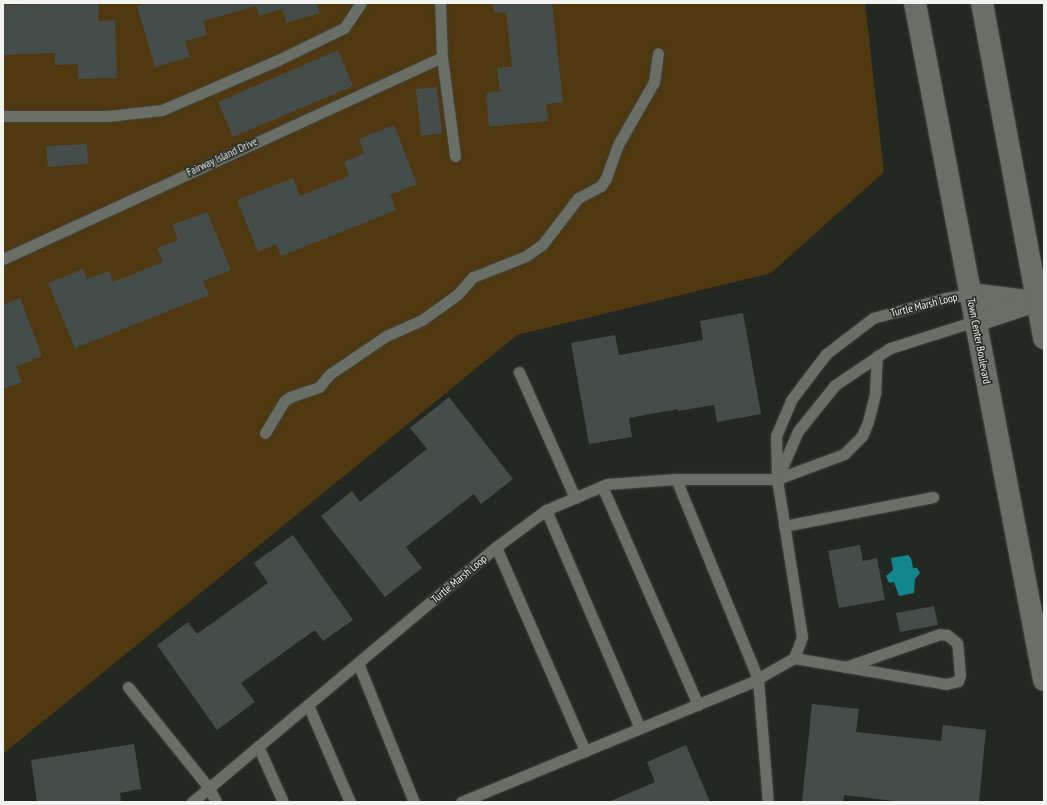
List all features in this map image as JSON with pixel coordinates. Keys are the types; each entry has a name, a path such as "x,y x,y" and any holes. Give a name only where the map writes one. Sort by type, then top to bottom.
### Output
{"main road":[{"name":"Town Center Boulevard","path":"915,3 1044,680"},
{"path":"982,3 1040,301 1044,338"},
{"name":"Turtle Marsh Loop","path":"970,294 1040,301"},
{"path":"975,320 1040,301"}],"lane":[{"path":"3,116 108,116 162,110 278,60 344,28 361,3"},
{"path":"440,3 442,57 455,156"},
{"path":"264,433 284,401 290,397 319,387 330,374 386,336 422,320 458,294 473,277 526,256 542,245 578,198 602,186 619,143 654,82 658,53"},
{"name":"Fairway Island Drive","path":"3,259 442,57"},
{"name":"Turtle Marsh Loop","path":"794,658 802,637 777,479 776,436 791,400 826,354 873,318 945,298 970,294"},
{"path":"777,479 798,431 835,385 890,348 975,320"},
{"path":"777,479 844,454 862,436 868,422 875,393 877,356"},
{"path":"520,372 575,498"},
{"path":"676,479 758,679 768,802"},
{"name":"Turtle Marsh Loop","path":"192,802 496,547 546,510 602,486 676,479 777,479"},
{"path":"602,486 698,705"},
{"path":"784,526 932,497"},
{"path":"546,510 640,728"},
{"path":"496,547 585,751"},
{"path":"461,802 698,705 758,679 794,658 846,667 946,684 958,681 960,675 957,643 947,634 940,634 846,667"},
{"path":"358,663 414,802"},
{"path":"128,687 209,788 216,802"},
{"path":"308,705 350,802"},
{"path":"258,746 284,802"}],"shaded area":[{"path":"3,3 865,3 884,172 771,273 517,335 3,754"}],"water":[{"path":"908,555 911,558 913,568 917,568 920,573 915,579 914,593 899,596 894,582 889,583 886,576 893,570 891,558"}],"building":[{"path":"98,3 99,21 115,20 117,78 78,79 78,64 55,65 55,53 3,55 3,5"},
{"path":"147,3 317,3 320,13 286,23 282,9 259,16 256,6 203,21 207,35 185,41 190,57 155,67 137,6"},
{"path":"493,3 552,3 563,102 546,104 548,121 489,127 486,93 500,91 497,68 512,66 506,12 494,13"},
{"path":"338,50 353,86 233,137 218,102"},
{"path":"437,87 442,133 421,136 416,89"},
{"path":"394,125 417,184 390,195 396,210 281,256 276,244 258,252 237,200 293,178 300,196 349,176 344,162 364,153 359,139"},
{"path":"87,144 88,164 48,167 46,146"},
{"path":"207,212 231,270 203,281 209,295 75,348 48,283 83,269 87,279 109,271 113,282 163,262 157,248 178,240 172,225"},
{"path":"20,298 42,356 16,367 22,382 3,389 3,305"},
{"path":"743,313 761,414 717,422 714,405 678,411 678,409 629,418 632,437 589,444 571,343 615,335 619,355 703,340 700,321"},
{"path":"449,397 513,479 481,504 474,494 406,547 422,568 385,597 321,516 352,491 360,502 427,449 410,428"},
{"path":"293,535 353,620 323,641 315,630 241,683 255,702 217,730 157,645 188,622 197,634 268,583 254,563"},
{"path":"860,545 863,561 877,558 885,600 839,608 828,551"},
{"path":"934,606 938,625 900,632 896,613"},
{"path":"812,704 859,709 856,732 941,741 943,725 986,730 979,802 903,802 844,795 843,802 802,802"},
{"path":"134,744 141,789 120,793 121,802 37,802 31,760"},
{"path":"686,745 710,802 608,802 655,782 647,762"}]}
